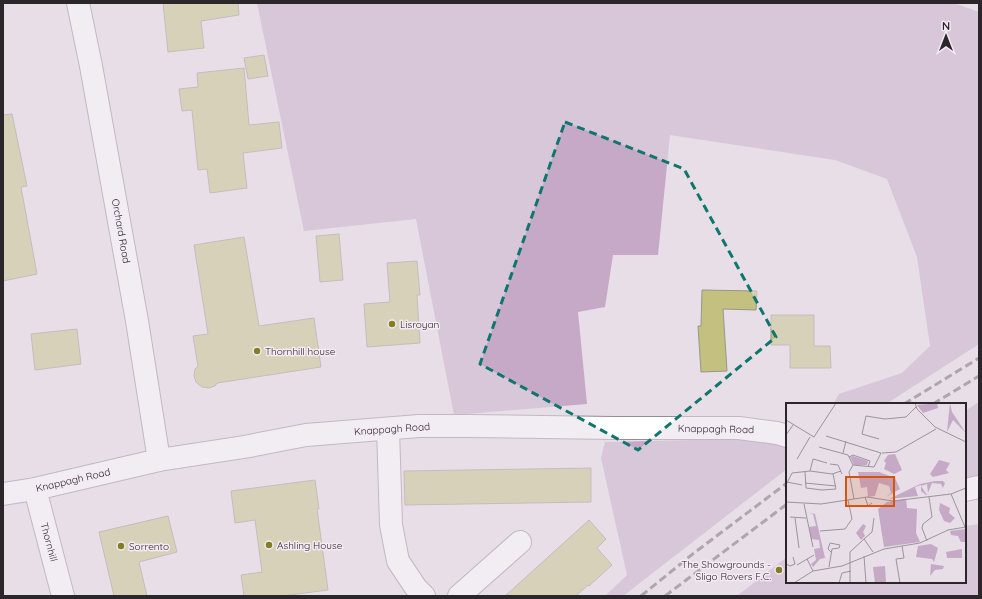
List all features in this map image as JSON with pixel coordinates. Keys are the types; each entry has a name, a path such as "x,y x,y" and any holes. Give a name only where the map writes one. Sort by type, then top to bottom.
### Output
{"street":[{"name":"Orchard Road","path":"78,3 91,66 137,321 159,460"},
{"name":"Knappagh Road","path":"3,494 159,460 244,447 306,435 419,426 739,428 778,432 786,436"},
{"path":"388,429 391,525 398,561 416,588 424,596"},
{"path":"966,490 979,487"},
{"name":"Thornhill","path":"35,488 63,596"},
{"path":"459,596 520,542"}],"highlighted area":[{"path":"565,122 684,169 776,337 638,450 480,364"}],"shaded area":[{"path":"257,3 954,3 979,12 979,344 888,403 834,403 839,394 902,373 930,346 917,257 887,179 835,160 670,135 658,255 613,255 605,307 578,312 587,404 454,415 416,219 304,231"},
{"path":"979,402 979,475 966,479 966,410"},
{"path":"739,439 786,447 786,470 623,596 605,596 627,575 601,458 605,442"},
{"name":"The Showgrounds - Sligo Rovers F.C.","path":"979,524 979,596 737,596 786,558 786,583 966,583 966,526"}],"building":[{"path":"163,3 238,3 239,15 201,21 204,48 168,52"},
{"path":"264,55 268,76 248,79 244,58"},
{"path":"244,68 249,125 279,122 282,148 243,153 247,188 210,193 207,169 198,170 192,110 182,111 179,89 198,87 197,73"},
{"path":"12,114 27,186 21,187 37,274 3,281 3,115"},
{"path":"339,234 343,280 320,282 316,236"},
{"path":"244,237 259,326 314,318 321,367 217,383 215,386 209,388 202,387 196,382 194,376 195,369 198,366 193,336 208,334 194,245"},
{"name":"Lisroyan","path":"417,261 420,295 417,295 420,343 367,347 364,304 390,302 387,263"},
{"path":"702,290 757,291 756,310 723,309 727,371 701,372 698,326 701,326"},
{"path":"771,315 814,315 814,346 830,346 831,368 790,368 790,345 771,345"},
{"path":"77,329 81,364 35,370 31,334"},
{"path":"591,468 591,502 405,505 404,471"},
{"name":"Ashling House","path":"315,480 319,509 317,509 328,590 282,596 244,596 241,575 262,572 255,520 235,523 231,491"},
{"path":"168,516 177,552 139,562 147,596 114,596 99,532"},
{"path":"589,520 606,539 597,548 612,565 589,586 588,585 576,596 505,596"}],"railway":[{"path":"906,403 979,358"},
{"path":"935,403 979,376"},
{"path":"641,596 694,553 786,484"},
{"path":"665,596 786,505"}],"place":[{"name":"Lisroyan","path":"392,324"},
{"name":"Thornhill house","path":"257,351"},
{"name":"Ashling House","path":"269,545"},
{"name":"Sorrento","path":"121,546"},
{"name":"The Showgrounds - Sligo Rovers F.C.","path":"779,570"}]}
